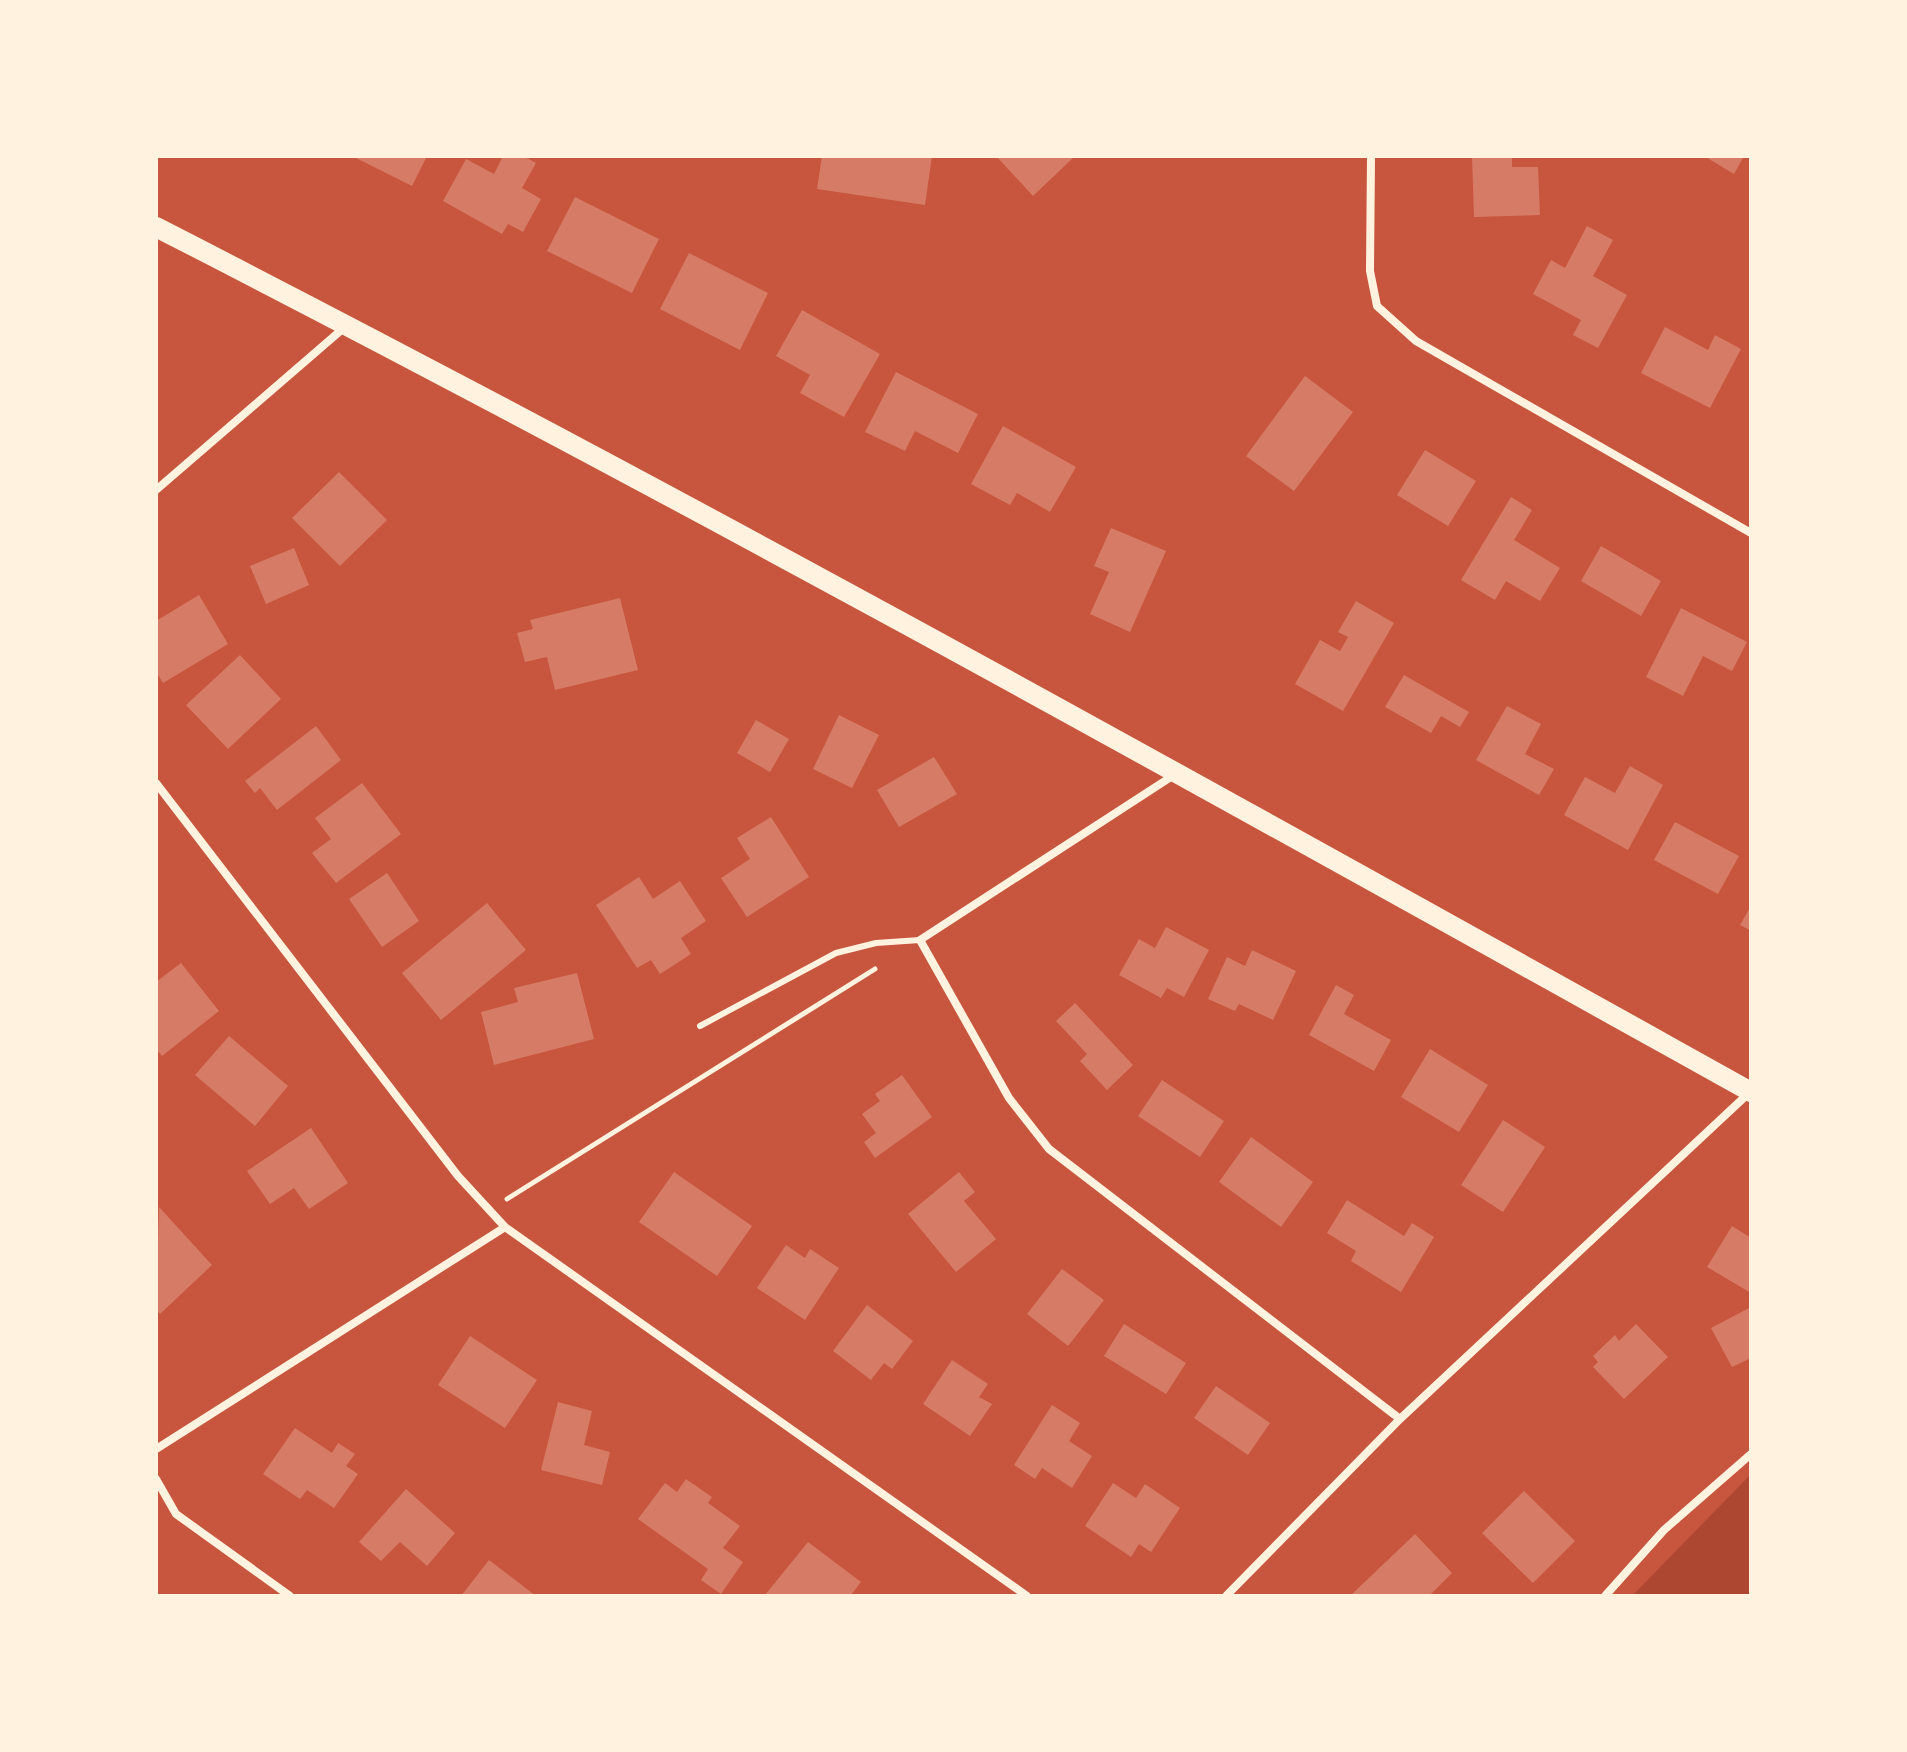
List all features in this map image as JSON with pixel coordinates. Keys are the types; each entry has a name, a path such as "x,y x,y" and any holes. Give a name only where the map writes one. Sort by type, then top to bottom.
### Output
{"main road":[{"path":"156,227 347,325 1178,773 1751,1092"}],"street":[{"path":"1371,156 1370,271 1377,306 1416,341 1751,533"},
{"path":"156,490 347,325"},
{"path":"1178,773 920,940 1009,1098 1049,1149 1400,1419"},
{"path":"156,783 458,1176 505,1227 1027,1596"},
{"path":"1226,1596 1400,1419 1751,1092"},
{"path":"156,1449 505,1227"},
{"path":"1605,1596 1664,1530 1751,1454"},
{"path":"156,1479 176,1514 290,1596"}],"lane":[{"path":"700,1026 836,953 876,943 920,940"}],"path":[{"path":"489,1210 920,940"}],"shaded area":[{"path":"1751,1474 1751,1596 1632,1596"}],"building":[{"path":"352,156 427,156 412,186"},
{"path":"503,156 523,156 536,163 522,188 541,199 523,232 508,224 502,234 443,201 466,159 494,174"},
{"path":"822,156 932,156 925,205 817,189"},
{"path":"996,156 1075,156 1033,196"},
{"path":"1472,156 1512,156 1512,167 1538,167 1540,215 1474,217"},
{"path":"1704,156 1744,156 1734,174"},
{"path":"575,197 659,239 632,293 547,251"},
{"path":"1587,226 1613,240 1593,276 1627,295 1598,348 1573,335 1581,320 1533,294 1551,260 1565,268"},
{"path":"689,253 768,293 740,350 660,309"},
{"path":"802,310 880,354 844,417 800,393 810,375 776,356"},
{"path":"1665,327 1708,350 1715,335 1741,349 1710,408 1641,373"},
{"path":"896,372 978,414 958,453 915,431 905,451 865,432"},
{"path":"1305,376 1353,412 1294,491 1246,456"},
{"path":"1003,426 1076,467 1050,512 1017,493 1010,505 971,484"},
{"path":"1425,450 1476,481 1448,526 1397,495"},
{"path":"339,472 387,520 340,566 292,518"},
{"path":"1511,497 1532,510 1514,540 1560,568 1540,601 1506,581 1495,600 1461,580"},
{"path":"1111,528 1166,551 1130,632 1090,614 1109,572 1094,566"},
{"path":"1601,546 1661,581 1641,616 1581,581"},
{"path":"294,548 309,585 266,604 250,566"},
{"path":"199,595 228,644 163,683 156,672 156,621"},
{"path":"620,598 638,670 555,690 547,657 525,662 517,633 533,629 530,620"},
{"path":"1356,601 1394,623 1343,711 1295,684 1320,640 1340,651 1348,637 1338,632"},
{"path":"1681,608 1747,642 1732,671 1703,656 1683,696 1646,677"},
{"path":"240,655 281,699 228,749 186,705"},
{"path":"1404,675 1469,712 1460,727 1441,716 1431,733 1385,707"},
{"path":"1507,706 1541,724 1525,754 1554,769 1539,795 1476,760"},
{"path":"839,715 879,735 852,788 813,769"},
{"path":"756,720 789,739 770,772 737,753"},
{"path":"316,726 341,760 277,810 260,788 255,793 245,781"},
{"path":"934,757 957,794 899,827 877,790"},
{"path":"1630,766 1663,785 1628,850 1564,815 1585,777 1615,793"},
{"path":"362,783 401,834 336,883 312,853 331,839 315,818"},
{"path":"771,817 809,877 747,917 721,878 750,859 737,838"},
{"path":"1675,822 1739,856 1718,894 1654,860"},
{"path":"387,873 419,921 382,947 349,899"},
{"path":"639,877 653,899 680,881 706,921 681,938 691,954 660,974 651,960 637,968 596,905"},
{"path":"487,903 526,950 441,1020 402,973"},
{"path":"1751,906 1751,931 1740,925"},
{"path":"1166,927 1209,950 1184,997 1167,988 1161,998 1119,975 1139,939 1155,948"},
{"path":"1252,950 1296,971 1273,1020 1239,1004 1235,1011 1208,999 1227,957 1245,966"},
{"path":"181,963 219,1011 162,1056 156,1049 156,982"},
{"path":"577,973 594,1039 494,1065 481,1012 518,1002 514,988"},
{"path":"1336,985 1354,995 1344,1014 1391,1040 1374,1071 1309,1035"},
{"path":"1075,1003 1133,1065 1107,1090 1080,1061 1087,1054 1056,1021"},
{"path":"229,1036 288,1086 255,1126 195,1075"},
{"path":"1430,1049 1488,1085 1459,1132 1401,1097"},
{"path":"902,1075 932,1117 875,1158 864,1142 876,1133 862,1114 880,1101 875,1094"},
{"path":"1162,1080 1224,1121 1200,1157 1138,1116"},
{"path":"1503,1120 1545,1147 1503,1212 1461,1185"},
{"path":"311,1128 348,1183 309,1209 294,1188 270,1204 247,1171"},
{"path":"1251,1137 1313,1182 1281,1227 1219,1182"},
{"path":"674,1172 752,1226 717,1276 639,1222"},
{"path":"959,1172 975,1192 964,1201 996,1239 956,1272 908,1214"},
{"path":"1347,1200 1404,1236 1412,1223 1434,1237 1401,1292 1351,1261 1356,1251 1327,1233"},
{"path":"159,1207 212,1265 160,1314 156,1309"},
{"path":"1732,1226 1751,1238 1751,1293 1707,1267"},
{"path":"786,1245 805,1258 810,1249 839,1268 805,1320 757,1288"},
{"path":"1062,1269 1104,1300 1068,1346 1027,1314"},
{"path":"867,1305 913,1341 892,1369 884,1363 871,1380 833,1351"},
{"path":"1751,1307 1751,1358 1732,1367 1711,1328"},
{"path":"1124,1324 1186,1363 1166,1394 1104,1356"},
{"path":"1636,1324 1668,1357 1624,1399 1593,1367 1598,1362 1593,1356 1615,1335 1619,1341"},
{"path":"470,1336 537,1380 505,1428 438,1385"},
{"path":"952,1360 988,1384 979,1397 992,1404 970,1436 923,1404"},
{"path":"1216,1386 1270,1423 1248,1455 1194,1418"},
{"path":"558,1402 592,1411 584,1445 610,1452 602,1485 541,1470"},
{"path":"1052,1405 1080,1423 1069,1441 1092,1456 1072,1488 1042,1468 1035,1479 1014,1465"},
{"path":"295,1428 332,1453 338,1443 355,1454 346,1466 358,1474 334,1508 307,1490 300,1499 263,1474"},
{"path":"686,1479 712,1497 708,1503 740,1526 723,1548 743,1562 721,1594 701,1580 708,1569 638,1519 665,1483 677,1492"},
{"path":"1113,1483 1136,1498 1145,1484 1180,1508 1151,1552 1139,1544 1131,1557 1085,1526"},
{"path":"406,1489 455,1533 427,1566 400,1542 381,1561 359,1542"},
{"path":"1524,1491 1575,1541 1533,1583 1482,1533"},
{"path":"1415,1534 1452,1573 1429,1596 1350,1596"},
{"path":"808,1542 861,1582 850,1596 765,1595"},
{"path":"489,1560 536,1596 461,1596"}]}
